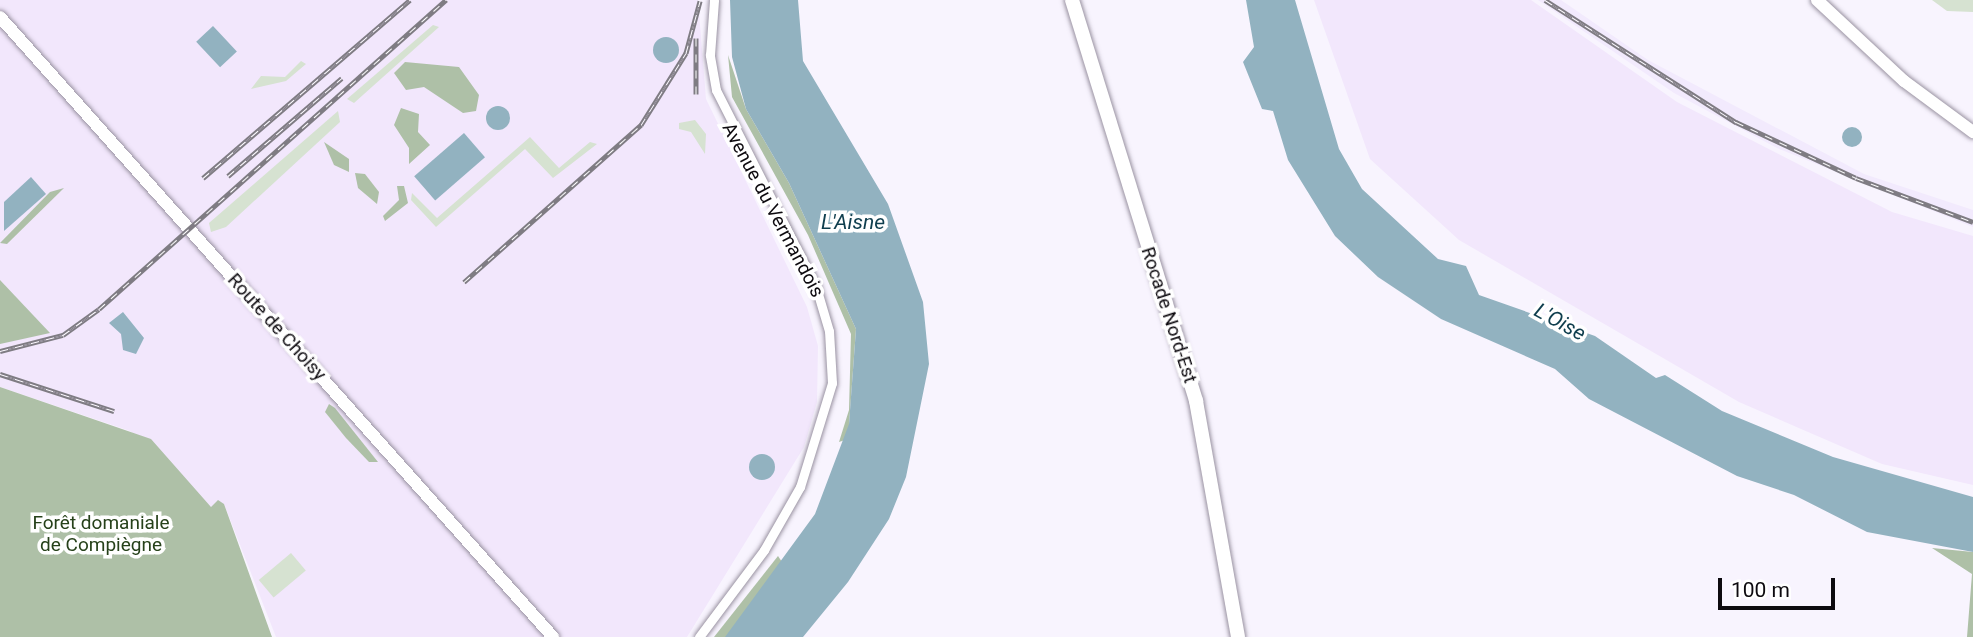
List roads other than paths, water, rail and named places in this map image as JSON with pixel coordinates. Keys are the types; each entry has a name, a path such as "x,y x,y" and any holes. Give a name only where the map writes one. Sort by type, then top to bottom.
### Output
{"main road":[{"name":"Rocade Nord-Est","path":"1072,0 1196,401 1238,637"}],"street":[{"name":"Avenue du Vermandois","path":"699,637 764,550 800,487 832,383 829,331 816,287 716,90 710,55 714,0"},
{"path":"1817,0 1904,80 1973,132"},
{"name":"Route de Choisy","path":"0,16 553,637"}],"water":[{"name":"L'Aisne","path":"730,0 798,0 803,61 888,204 923,302 929,364 906,477 889,519 848,582 803,637 725,637 815,514 849,424 856,329 789,183 746,109 732,57"},
{"path":"1246,0 1295,0 1339,149 1362,189 1438,259 1466,266 1479,295 1595,336 1656,378 1665,375 1722,411 1833,457 1973,497 1973,552 1867,532 1794,495 1737,476 1589,399 1555,369 1441,319 1378,277 1335,236 1288,160 1273,111 1262,109 1243,62 1254,47"},
{"path":"213,26 237,52 220,67 196,42"},
{"path":"666,37 675,41 679,50 675,59 666,63 657,59 653,50 657,41"},
{"path":"498,106 506,110 510,118 506,126 498,130 490,126 486,118 490,110"},
{"path":"1852,127 1859,130 1862,137 1859,144 1852,147 1845,144 1842,137 1845,130"},
{"path":"464,133 485,157 435,200 414,176"},
{"path":"31,177 46,194 4,231 4,202"},
{"path":"123,312 144,338 136,354 123,350 121,334 109,323"},
{"path":"762,454 771,458 775,467 771,476 762,480 753,476 749,467 753,458"}],"railway":[{"path":"203,178 410,0"},
{"path":"0,351 63,335 99,309 446,0"},
{"path":"1545,0 1736,122 1856,178 1973,222"},
{"path":"464,282 641,125 686,53 700,1"},
{"path":"696,38 696,94"},
{"path":"228,176 342,78"},
{"path":"0,374 114,411"}],"water label":[{"name":"L'Oise","path":"1560,322"}],"park label":[{"name":"Forêt domaniale de Compiègne","path":"101,534"}]}
